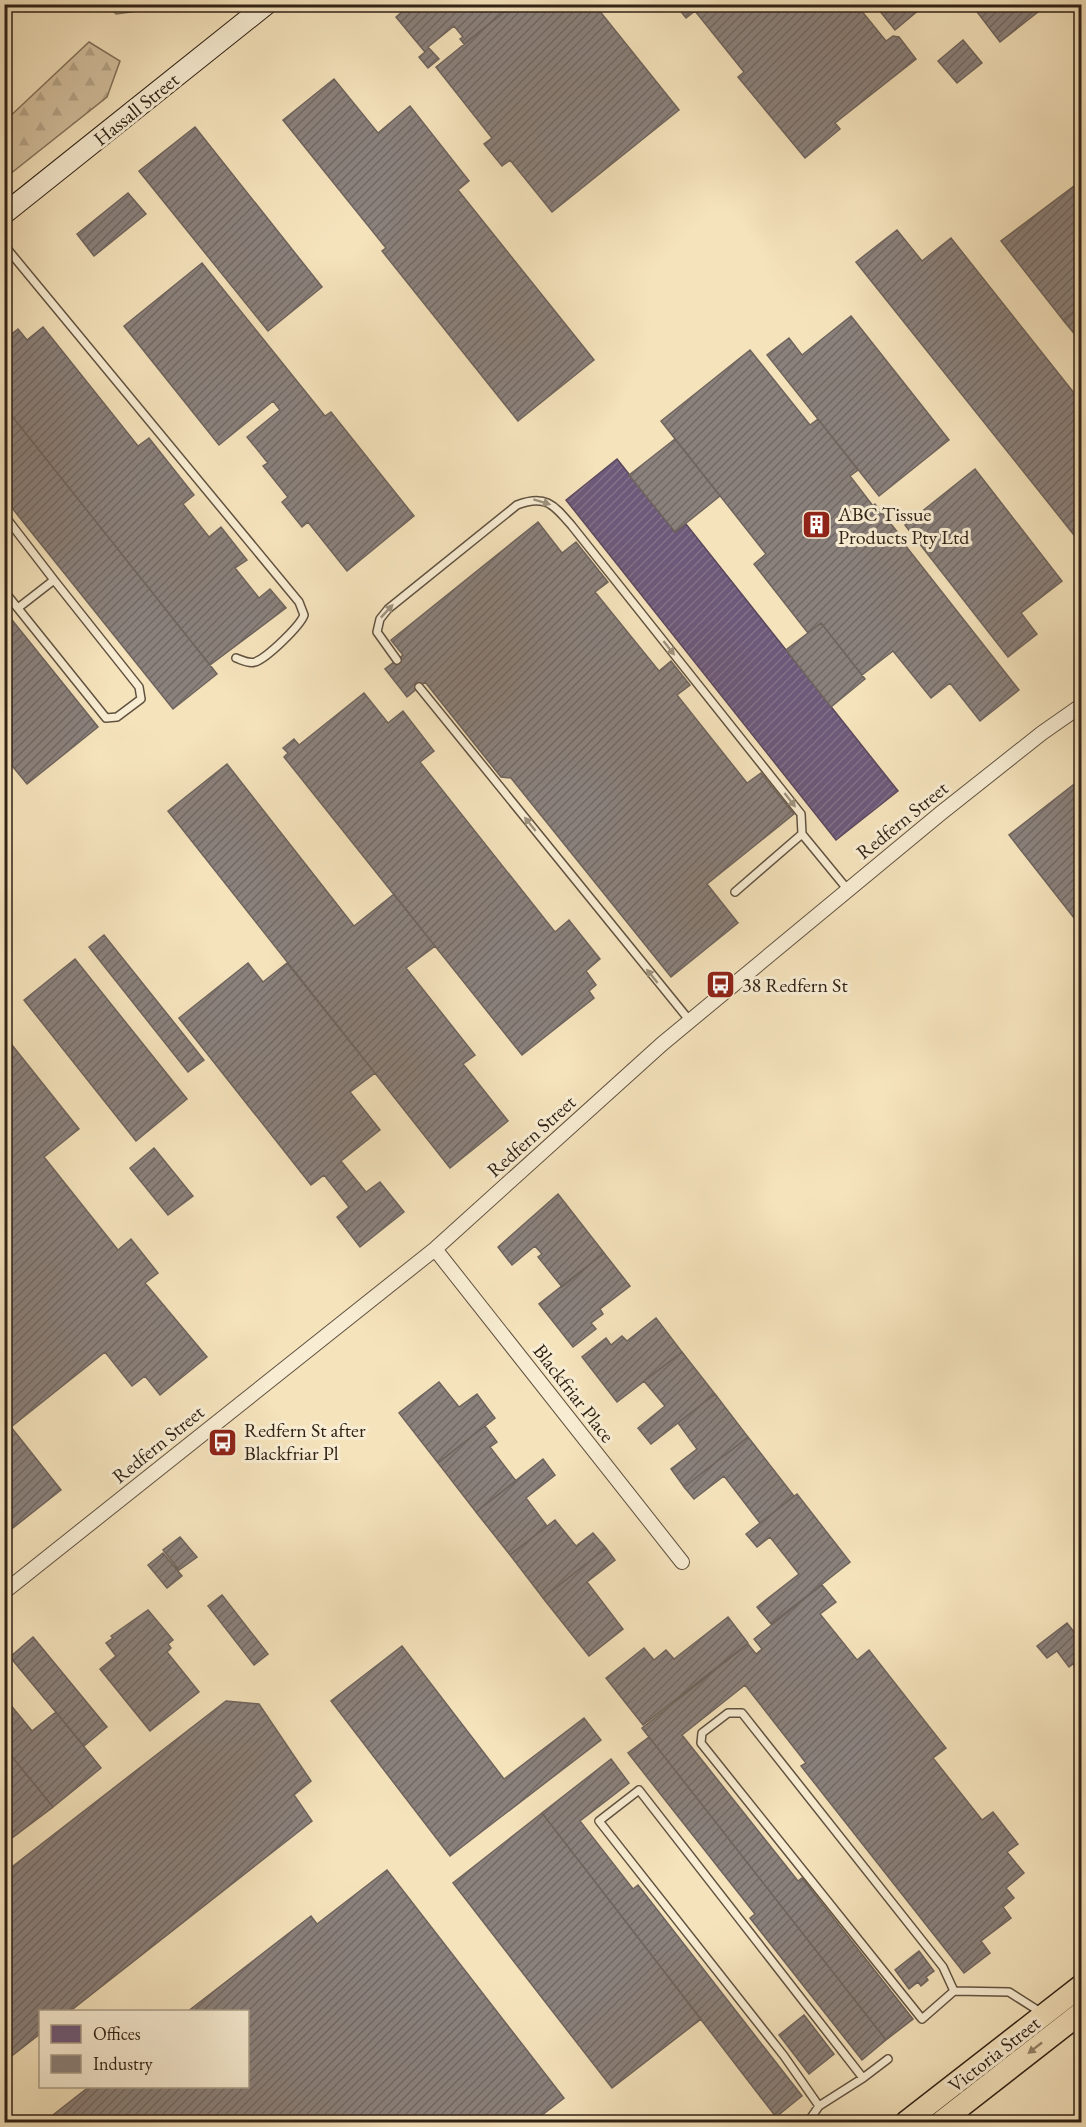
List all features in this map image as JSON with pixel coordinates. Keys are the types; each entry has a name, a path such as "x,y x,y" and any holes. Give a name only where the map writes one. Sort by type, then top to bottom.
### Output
{"main road":[{"name":"Hassall Street","path":"4,214 267,4"},
{"name":"Victoria Street","path":"906,2122 1082,1985"},
{"name":"Victoria Street","path":"941,2122 1082,2012"}],"street":[{"name":"Redfern Street","path":"4,1592 435,1249 690,1021 1042,733 1082,705"},
{"name":"Blackfriar Place","path":"435,1249 682,1562"}],"lane":[{"path":"4,245 299,602 304,615 300,624 256,662 246,662 236,658"},
{"path":"397,660 377,632 380,619 388,609 517,506 533,499 546,502 558,509 572,526 801,814 802,834 848,890"},
{"path":"4,515 138,687 141,699 117,717 106,718 4,591"},
{"path":"18,608 54,580"},
{"path":"419,687 690,1021"},
{"path":"735,892 802,834"},
{"path":"954,1991 943,1968 742,1713 728,1713 702,1733 701,1743 922,2019 954,1991 1009,1992 1044,2015"},
{"path":"819,2106 784,2056 599,1821 639,1790 863,2079"},
{"path":"808,2122 819,2106 863,2079 888,2059"}],"green space":[{"path":"108,5 183,5 116,14"},
{"path":"89,42 120,61 107,97 5,178 5,121"}],"building: Offices":[{"path":"617,459 675,532 686,524 898,791 836,840 566,500"}],"building: Industry":[{"path":"411,4 514,4 464,44 460,39 463,37 454,26 428,47 439,59 428,68 419,57 425,52 396,17"},
{"path":"514,4 594,4 679,110 552,212 510,160 502,166 484,144 492,138 436,67"},
{"path":"675,4 856,4 886,41 893,36 899,37 916,59 835,123 840,129 805,158 738,77 744,72 695,11 686,18"},
{"path":"886,4 926,4 895,30 879,10"},
{"path":"971,4 1048,4 1000,42"},
{"path":"963,40 982,63 957,83 938,61"},
{"path":"334,79 378,133 410,106 469,181 458,190 594,360 518,421 382,251 386,248 283,120"},
{"path":"195,127 322,287 268,331 139,171"},
{"path":"1082,180 1082,305 1063,320 1001,241"},
{"path":"128,193 146,214 94,256 77,234"},
{"path":"897,230 922,261 951,238 1082,403 1082,545 856,262"},
{"path":"202,263 325,416 331,412 414,516 347,571 308,522 302,527 282,502 288,497 263,466 268,463 247,437 280,410 273,401 219,445 124,326"},
{"path":"1082,305 1082,343 1063,320"},
{"path":"851,316 949,440 879,496 767,355 789,338 802,355"},
{"path":"43,327 138,446 149,438 194,495 183,504 209,537 221,527 247,560 235,568 259,598 270,589 286,608 210,665 4,406 4,340 18,329 27,340"},
{"name":"ABC Tissue Products Pty Ltd","path":"750,350 810,425 818,419 858,470 850,476 907,544 905,545 1019,690 980,721 950,683 931,698 893,651 862,675 821,623 808,633 754,564 766,554 661,421"},
{"path":"4,406 217,674 173,709 4,498"},
{"path":"675,439 720,496 675,532 629,475"},
{"path":"975,469 1062,581 1021,613 1037,634 1008,657 905,525"},
{"path":"538,522 562,553 576,542 608,582 595,592 659,671 671,661 690,685 677,695 747,783 761,773 794,814 707,884 738,923 671,977 511,778 501,777 425,682 407,697 385,669 403,655 391,640"},
{"path":"4,610 98,727 27,784 4,756"},
{"path":"821,623 865,679 831,707 786,650"},
{"path":"364,693 388,723 403,711 434,751 420,762 555,932 569,920 600,959 586,971 596,985 589,991 594,998 522,1055 284,757 288,753 283,748 294,739 299,745"},
{"path":"227,764 354,926 394,894 435,946 406,968 475,1055 463,1064 508,1121 450,1168 168,811"},
{"path":"1082,778 1082,928 1009,835"},
{"path":"104,935 204,1060 188,1072 89,947"},
{"path":"75,959 187,1099 136,1141 24,1000"},
{"path":"248,963 263,982 287,963 375,1073 350,1092 380,1130 341,1161 366,1192 380,1182 404,1212 360,1247 337,1217 349,1207 324,1175 311,1185 179,1018"},
{"path":"4,1035 79,1129 44,1157 118,1250 131,1239 158,1273 145,1283 207,1357 160,1395 145,1376 132,1386 105,1352 11,1427 61,1490 4,1535"},
{"path":"154,1148 193,1196 168,1215 130,1168"},
{"path":"558,1194 604,1253 562,1287 538,1257 542,1254 535,1246 512,1265 498,1247"},
{"path":"604,1253 630,1286 600,1309 603,1314 591,1323 596,1329 573,1347 539,1304"},
{"path":"656,1318 682,1352 617,1402 582,1357 606,1338 611,1345 622,1336 627,1341"},
{"path":"682,1352 715,1394 651,1444 638,1428 665,1406 644,1381"},
{"path":"439,1382 459,1407 477,1394 495,1418 438,1463 399,1413"},
{"path":"715,1394 748,1437 684,1487 671,1469 697,1449 678,1423"},
{"path":"485,1426 497,1442 490,1447 516,1481 476,1512 438,1463"},
{"path":"748,1437 794,1496 760,1523 724,1476 694,1499 684,1487"},
{"path":"543,1459 555,1475 526,1498 547,1526 510,1555 476,1512"},
{"path":"797,1494 850,1562 771,1624 757,1607 799,1574 770,1537 757,1547 746,1534"},
{"path":"555,1520 576,1546 593,1533 606,1548 543,1598 510,1555"},
{"path":"180,1537 197,1557 179,1570 163,1550"},
{"path":"606,1548 615,1560 587,1582 623,1629 589,1656 543,1598"},
{"path":"163,1553 182,1576 167,1588 148,1565"},
{"path":"822,1585 836,1602 820,1614 857,1660 869,1650 946,1748 933,1758 982,1820 993,1812 1018,1844 1007,1852 1024,1873 1006,1888 1014,1898 1003,1907 1011,1918 981,1941 990,1953 964,1973 801,1766 806,1763 745,1685 682,1735 798,1881 802,1878 913,2019 886,2040 642,1728 748,1644 756,1654 762,1649 754,1639"},
{"path":"222,1595 268,1654 254,1665 208,1606"},
{"path":"148,1610 173,1640 168,1644 171,1648 167,1652 199,1692 150,1731 100,1669 116,1656 106,1643 113,1638 111,1636"},
{"path":"728,1617 748,1643 643,1725 606,1678 644,1648 654,1660 666,1650 674,1659"},
{"path":"1067,1623 1074,1632 1082,1627 1082,1675 1073,1664 1069,1667 1057,1651 1047,1658 1037,1646"},
{"path":"33,1637 107,1727 84,1746 10,1657"},
{"path":"402,1646 504,1779 584,1718 601,1740 450,1856 331,1701"},
{"path":"4,1697 32,1731 56,1712 101,1768 53,1807 4,1747"},
{"path":"226,1701 259,1704 311,1781 294,1795 312,1821 72,2010 39,2010 39,2035 4,2062 4,1873"},
{"path":"649,1737 886,2040 862,2060 750,1918 755,1914 628,1753"},
{"path":"4,1747 53,1807 4,1844"},
{"path":"611,1759 629,1783 580,1821 633,1889 638,1885 802,2096 776,2117 542,1813"},
{"path":"542,1813 701,2019 612,2088 453,1883"},
{"path":"387,1870 564,2098 533,2122 44,2122 87,2088 249,2088 249,2010 190,2010 311,1916 317,1924"},
{"path":"919,1951 934,1971 926,1977 928,1980 921,1986 918,1982 909,1989 895,1970"},
{"path":"804,2015 834,2054 809,2074 779,2035"}],"place":[{"name":"ABC Tissue Products Pty Ltd","path":"817,525"},
{"name":"38 Redfern St","path":"721,985"},
{"name":"Redfern St after Blackfriar Pl","path":"223,1442"}]}
